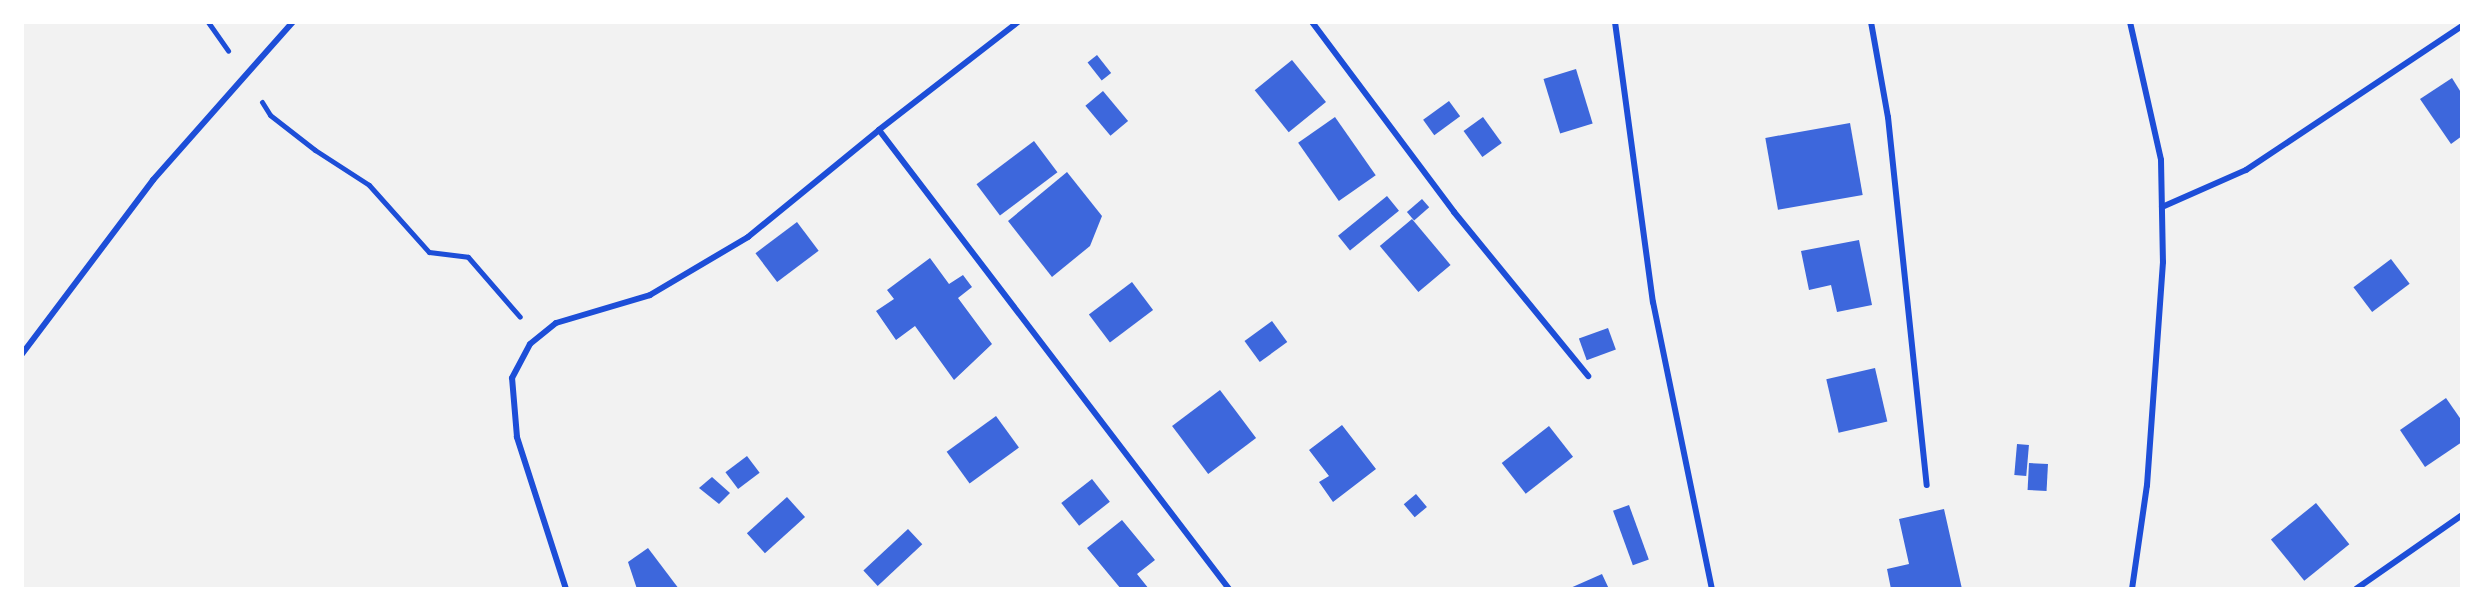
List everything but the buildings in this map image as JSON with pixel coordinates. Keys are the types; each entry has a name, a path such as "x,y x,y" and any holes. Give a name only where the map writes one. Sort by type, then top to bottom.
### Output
{"lane":[{"path":"22,354 153,180 244,72 293,22"},
{"path":"566,589 517,437 512,378 530,344 556,323 650,295 748,237 1018,22"},
{"path":"1312,22 1454,212 1588,376"},
{"path":"1615,22 1653,302 1712,589"},
{"path":"1871,22 1888,117 1927,485"},
{"path":"2130,22 2161,160 2163,262 2147,485 2132,589"},
{"path":"2162,207 2246,170 2462,26"},
{"path":"879,130 1229,589"},
{"path":"2356,589 2462,515"}],"path":[{"path":"208,22 270,115 369,185 429,252 468,257 516,306 530,344"}]}
